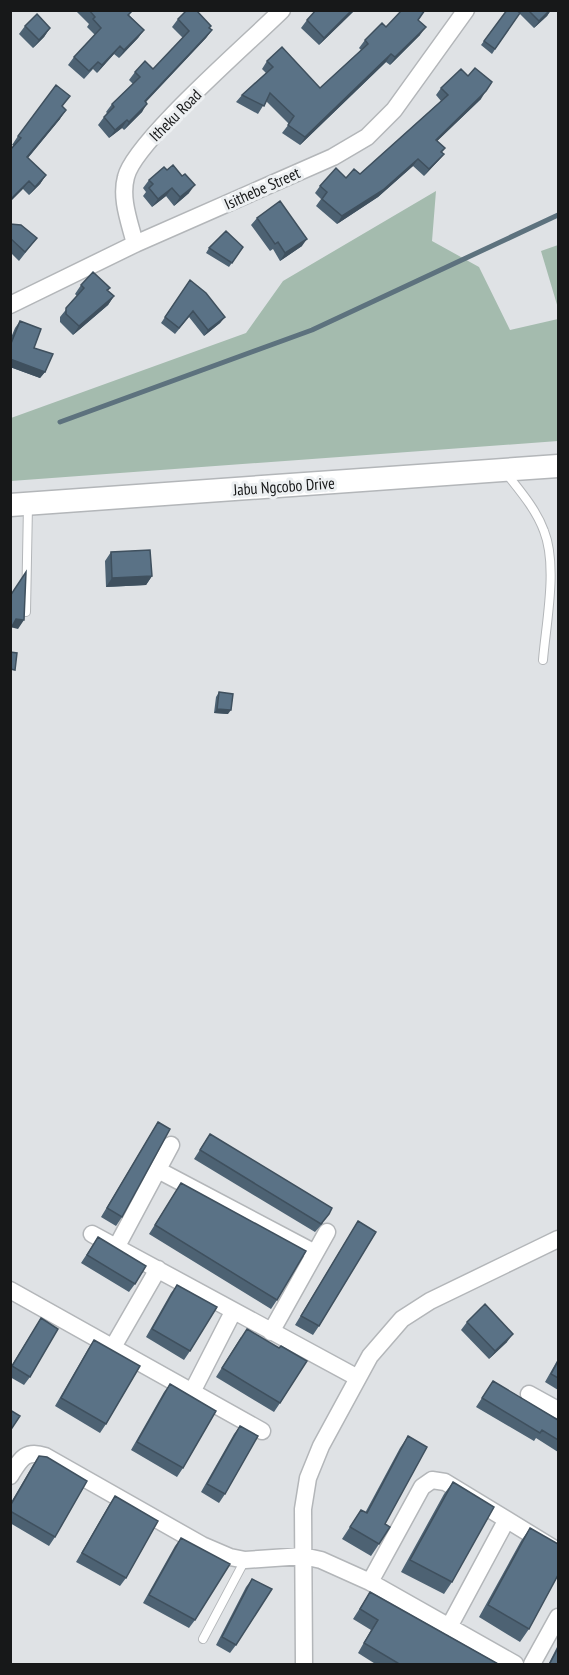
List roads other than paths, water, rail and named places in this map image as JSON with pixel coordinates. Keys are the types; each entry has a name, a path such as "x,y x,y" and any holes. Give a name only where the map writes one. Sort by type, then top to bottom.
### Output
{"main road":[{"name":"Jabu Ngcobo Drive","path":"19,505 558,466"}],"street":[{"name":"Itheku Road","path":"135,244 124,192 129,166 139,151 187,102 282,10"},
{"name":"Isithebe Street","path":"10,305 135,244 333,157 368,137 393,110 466,10"},
{"path":"117,1246 171,1145"},
{"path":"158,1170 315,1253"},
{"path":"271,1332 327,1232"},
{"path":"92,1234 358,1378"},
{"path":"304,1665 303,1509 308,1478 321,1446 358,1378 384,1337 402,1319 430,1301 558,1239"},
{"path":"113,1347 158,1269"},
{"path":"10,1290 262,1431"},
{"path":"192,1392 233,1312"},
{"path":"530,1394 558,1410"},
{"path":"10,1476 26,1454 30,1452 45,1456 202,1545 230,1557 245,1560 303,1556 321,1560 370,1582 515,1665"},
{"path":"370,1582 428,1482 445,1482 558,1551"},
{"path":"449,1627 506,1521"},
{"path":"532,1665 558,1617"}],"lane":[{"path":"504,470 535,512 548,544 549,576 543,660"},
{"path":"19,505 26,612"},
{"path":"204,1640 245,1560"}],"waterway":[{"path":"60,422 312,330 558,215"}]}
